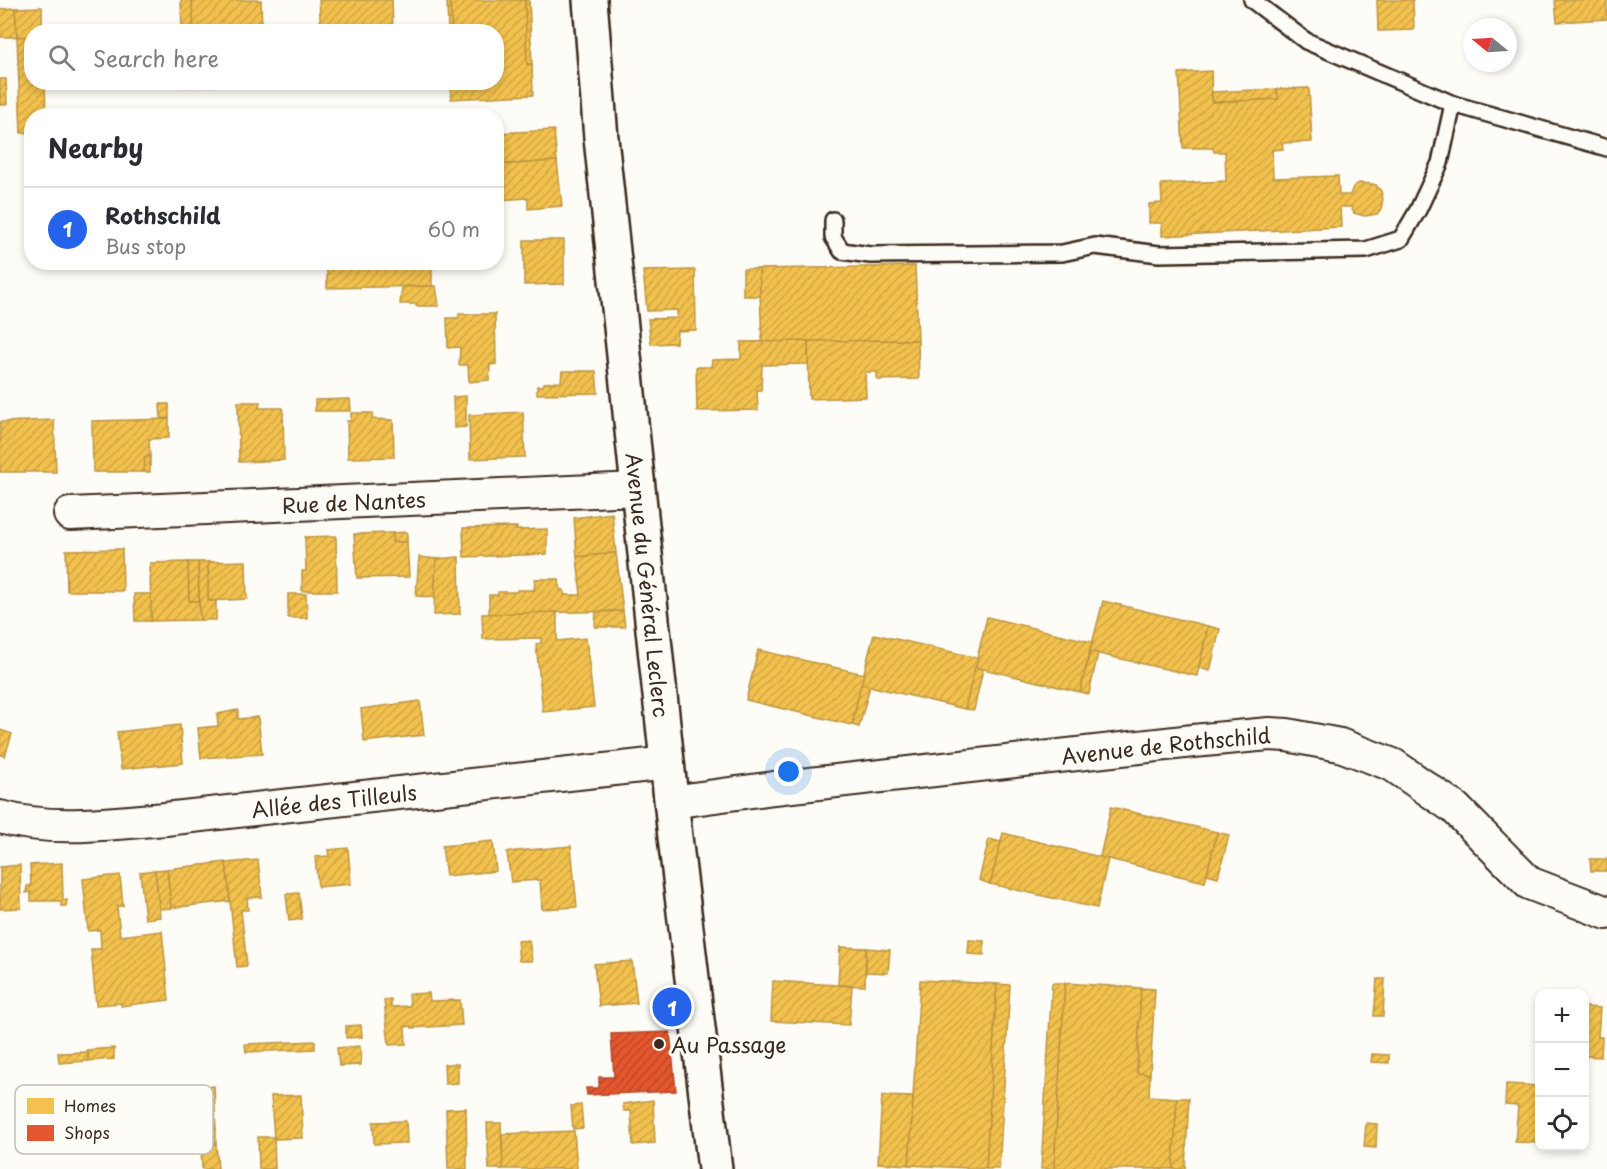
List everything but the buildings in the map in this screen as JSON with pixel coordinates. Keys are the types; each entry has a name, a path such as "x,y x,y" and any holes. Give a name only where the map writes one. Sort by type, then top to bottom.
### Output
{"main road":[{"name":"Avenue du Général Leclerc","path":"590,0 601,138 671,802 715,1169"}],"street":[{"name":"Rue de Nantes","path":"70,514 638,489"},
{"name":"Avenue de Rothschild","path":"671,802 774,788 1193,741 1269,734 1287,735 1340,745 1393,765 1455,808 1529,883 1607,913"},
{"name":"Allée des Tilleuls","path":"0,817 48,825 165,819 668,763"}],"lane":[{"path":"1252,0 1306,41 1453,104 1607,148"},
{"path":"833,220 833,237 842,251 870,255 1062,253 1095,246 1159,254 1366,250 1401,238 1418,210 1440,163 1453,104"}],"place":[{"name":"Rothschild","path":"672,1007"},
{"name":"Au Passage","path":"659,1044"}]}
